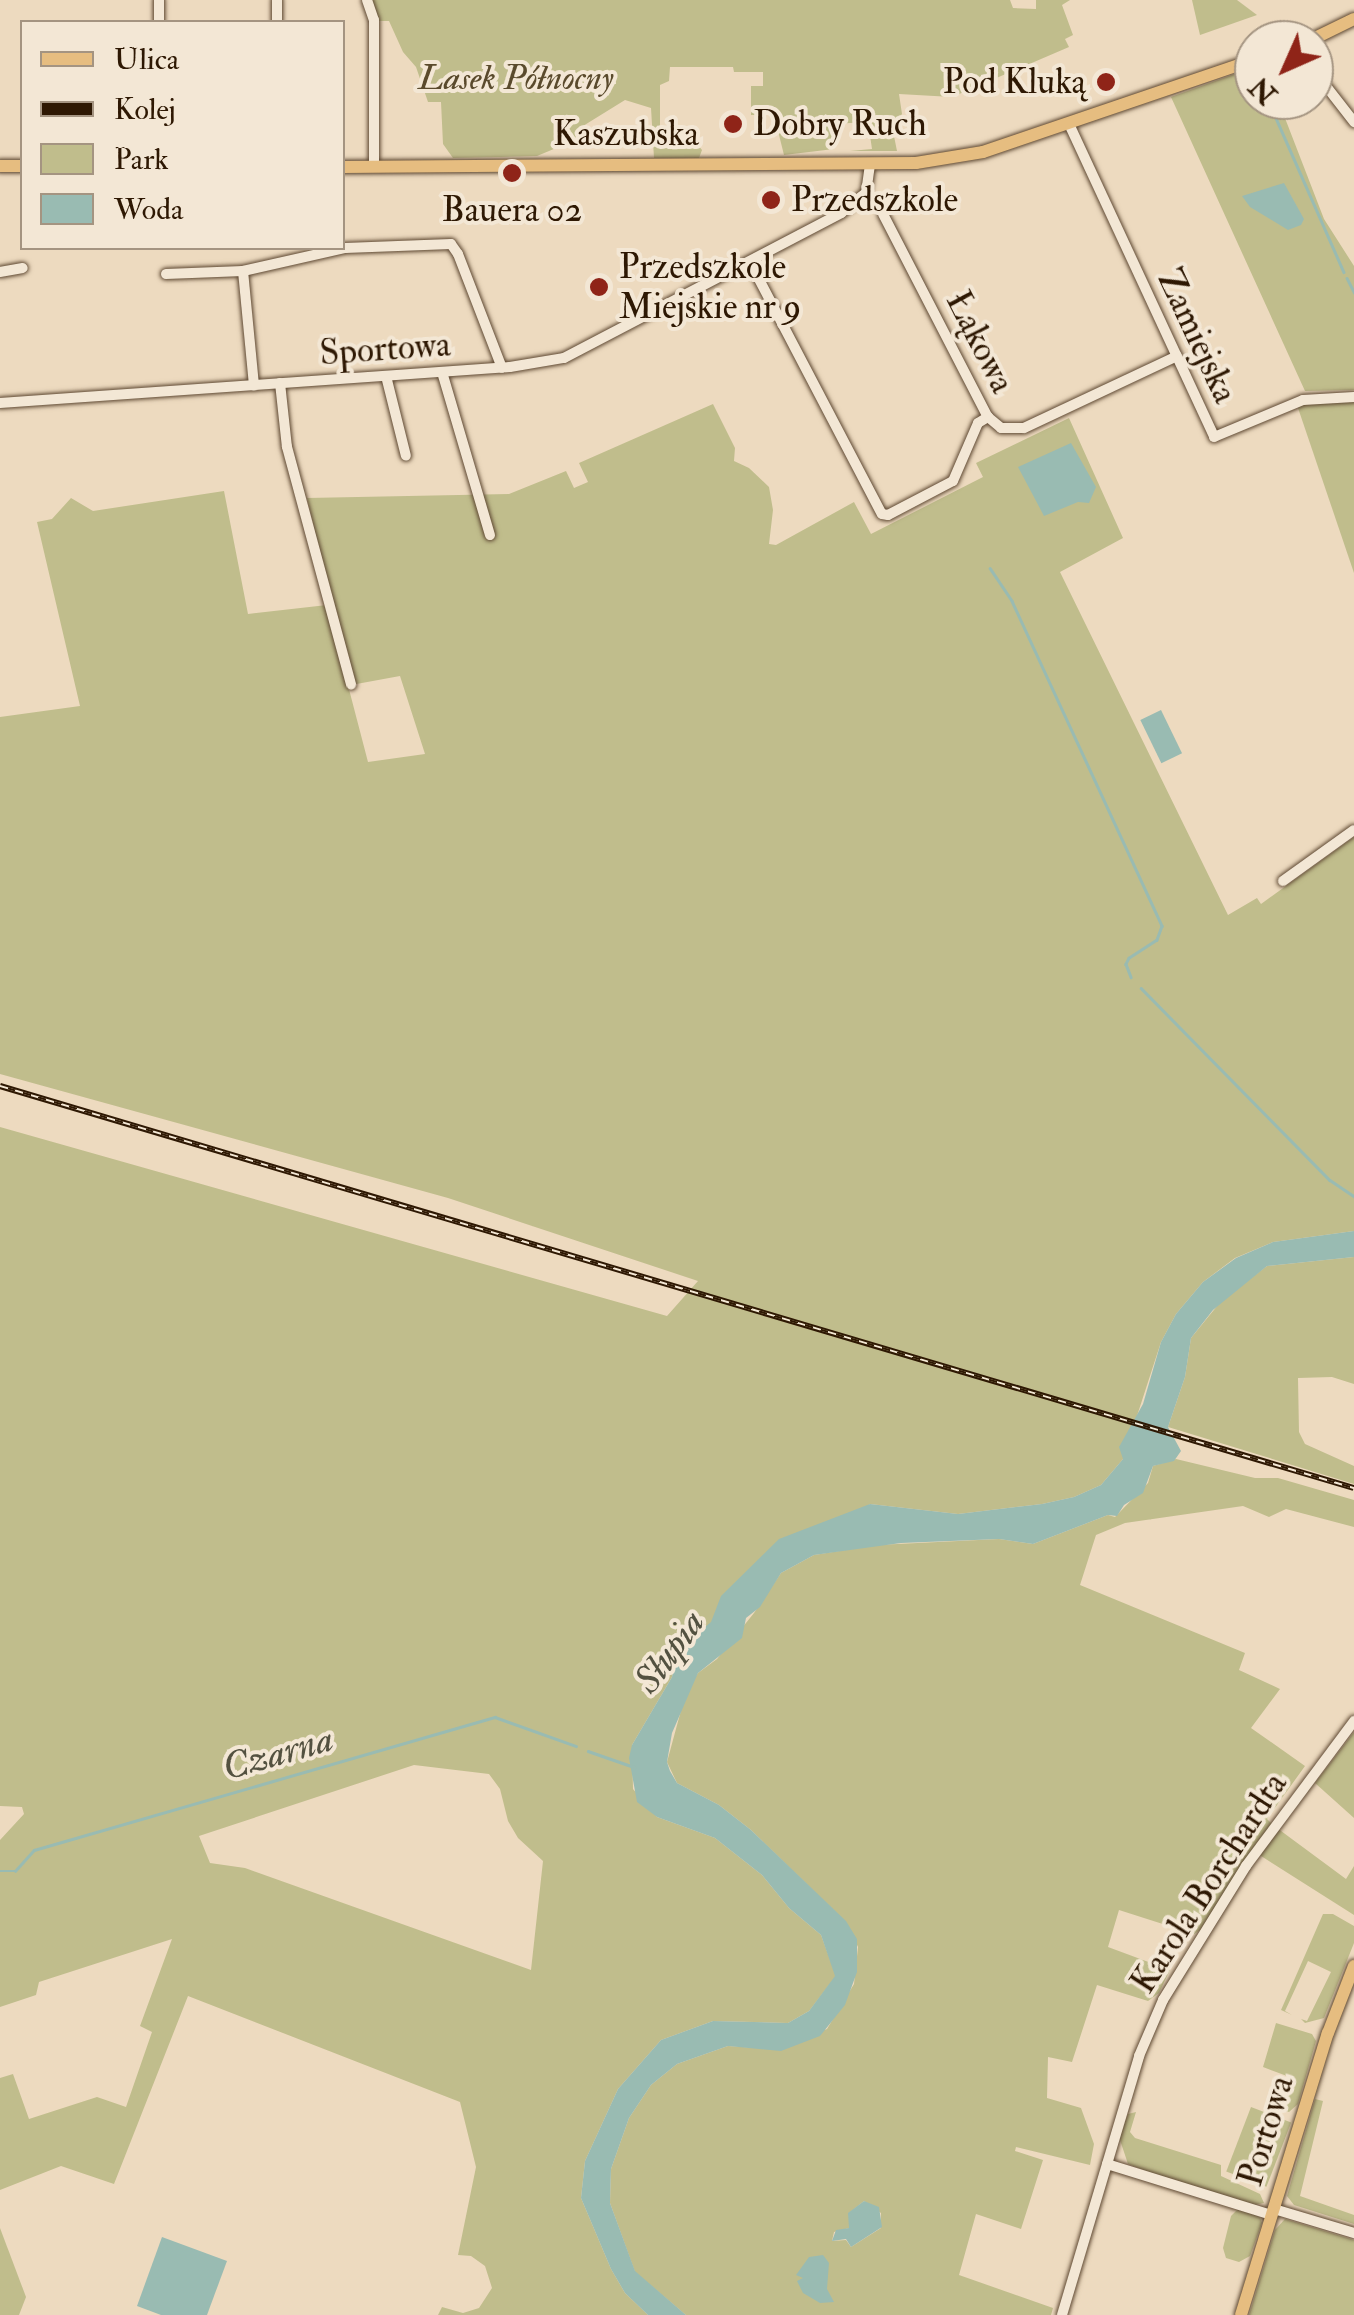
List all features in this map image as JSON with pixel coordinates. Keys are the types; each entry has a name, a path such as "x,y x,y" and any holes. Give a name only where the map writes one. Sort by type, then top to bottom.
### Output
{"main road":[{"name":"Kaszubska","path":"345,166 916,163 983,152 1234,67"},
{"name":"Portowa","path":"1242,2315 1328,2033 1354,1966"}],"street":[{"path":"367,0 375,32 374,166"},
{"path":"1334,96 1354,122"},
{"name":"Zamiejska","path":"1069,124 1214,437 1303,400 1354,397"},
{"name":"Sportowa","path":"0,403 502,368 564,358 856,204 866,193 870,165"},
{"name":"Łąkowa","path":"882,214 988,418 1001,428 1024,428 1176,356"},
{"path":"345,248 450,244 458,254 502,368"},
{"path":"166,274 244,271 336,250"},
{"path":"750,262 882,514 888,515 952,481 978,423 988,418"},
{"path":"0,272 23,268"},
{"path":"244,271 254,385"},
{"path":"442,372 490,535"},
{"path":"386,376 406,456"},
{"path":"280,384 287,446 351,685"},
{"path":"1283,881 1354,830"},
{"name":"Karola Borchardta","path":"1062,2315 1139,2056 1167,1990 1246,1866 1354,1721"},
{"path":"1107,2164 1354,2234"}],"green space":[{"name":"Lasek Północny","path":"372,0 1010,0 1013,8 1036,9 1036,0 1070,0 1062,5 1073,35 1065,39 1069,47 952,97 899,94 902,114 892,126 897,151 850,151 872,149 868,122 833,124 834,149 784,155 774,115 751,115 751,86 763,86 763,72 734,72 733,67 670,67 669,81 660,85 660,142 698,145 702,150 699,158 654,158 651,108 625,100 583,126 573,141 537,156 453,158 443,144 441,102 428,102 416,67 403,52 389,21 379,21"},
{"path":"1192,0 1237,0 1257,15 1234,20 1200,35"},
{"path":"1234,74 1234,120 1286,120 1324,219 1354,266 1354,390 1305,391 1171,97"},
{"path":"1354,401 1354,573 1297,405"},
{"path":"713,404 735,448 734,461 749,468 769,487 773,510 769,544 776,545 854,502 871,534 983,477 976,463 1069,418 1123,538 1060,572 1228,915 1257,898 1261,904 1354,837 1354,1231 1273,1242 1235,1258 1203,1282 1176,1314 1161,1342 1123,1459 1101,1485 1074,1497 1042,1504 958,1514 870,1504 678,1650 672,1677 632,1745 633,1789 657,1817 715,1838 762,1875 789,1908 821,1935 836,1976 809,2011 788,2023 713,2021 661,2040 618,2089 585,2161 581,2198 611,2269 625,2293 648,2315 438,2315 442,2307 463,2313 479,2308 492,2288 485,2266 471,2256 458,2255 476,2167 460,2102 188,1996 114,2184 61,2166 0,2190 0,2078 13,2074 29,2119 97,2097 126,2107 152,2032 140,2026 172,1939 39,1982 36,1995 0,2007 0,1840 24,1814 22,1807 0,1806 0,1127 667,1316 698,1281 448,1198 0,1074 0,717 80,706 37,522 52,519 71,498 93,511 224,491 248,614 327,605 368,762 425,754 400,676 351,685 307,498 509,494 566,471 574,488 588,482 579,463","holes":["414,1765 489,1774 500,1789 508,1821 518,1838 543,1861 531,1970 245,1868 210,1863 199,1836"]},
{"path":"1354,1257 1354,1384 1332,1377 1298,1378 1299,1432 1305,1444 1354,1466 1354,1484 1168,1427 1185,1377 1191,1338 1222,1300 1267,1266"},
{"path":"1176,1459 1255,1478 1278,1478 1354,1500 1354,1527 1286,1509 1269,1517 1243,1506 1125,1523 1096,1535 1080,1585 1245,1653 1239,1670 1280,1689 1251,1728 1305,1766 1267,1819 1273,1825 1205,1927 1194,1934 1119,1910 1108,1947 1170,1970 1159,1993 1148,2001 1097,1985 1072,2062 1048,2057 1047,2098 1081,2108 1094,2144 1090,2165 1016,2147 1015,2151 1043,2160 1021,2229 976,2214 959,2275 1053,2308 1051,2315 686,2315 635,2272 610,2203 611,2169 629,2118 651,2085 677,2064 728,2046 772,2049 827,2029 854,1984 858,1947 846,1922 751,1830 719,1805 677,1783 667,1762 686,1692 698,1673 717,1659 754,1613 781,1573 814,1555 877,1545 999,1539 1033,1544 1108,1515 1115,1517 1148,1483 1153,1466","holes":["864,2201 881,2213 881,2228 851,2247 846,2240 832,2241 834,2232 849,2228 849,2213"]},
{"path":"1354,1732 1354,1818 1315,1783"},
{"path":"1277,1828 1346,1879 1354,1866 1354,1915 1258,1854"},
{"path":"1323,1914 1333,1914 1354,1926 1354,1943 1324,2018 1305,2023 1301,2019 1307,2021 1331,1972 1308,1961 1285,2011 1292,2015 1281,2010"},
{"path":"1276,2023 1312,2034 1316,2041 1298,2104 1289,2112 1276,2109 1287,2076 1263,2067"},
{"path":"1315,2099 1323,2101 1300,2196 1354,2215 1354,2224 1294,2205 1287,2196"},
{"path":"1251,2107 1291,2122 1266,2187 1226,2171"},
{"path":"1136,2112 1130,2132 1135,2138 1221,2165 1221,2176 1260,2194 1264,2203 1254,2205 1177,2183 1128,2164 1119,2137 1128,2114"},
{"path":"1238,2209 1259,2215 1262,2223 1250,2256 1239,2262 1226,2258 1223,2248 1231,2216"},
{"path":"1285,2219 1354,2240 1354,2315 1249,2315 1275,2230"},
{"path":"0,2228 26,2297 19,2315 0,2315"}],"water":[{"path":"1284,183 1304,219 1301,225 1288,230 1250,207 1242,196"},
{"path":"1071,443 1096,487 1089,503 1078,502 1044,516 1018,467"},
{"path":"1161,710 1182,753 1161,763 1140,720"},
{"path":"1354,1231 1354,1257 1267,1266 1213,1310 1191,1338 1185,1377 1168,1427 1181,1451 1174,1461 1153,1466 1143,1493 1124,1505 1117,1516 1108,1515 1033,1544 999,1539 901,1543 814,1555 781,1573 760,1607 746,1618 742,1638 698,1673 672,1733 667,1762 670,1771 677,1783 719,1805 751,1830 846,1921 857,1939 857,1972 845,2005 820,2036 781,2051 728,2046 677,2064 651,2085 629,2118 611,2169 610,2203 635,2271 686,2315 648,2315 625,2293 611,2269 581,2198 585,2161 618,2089 661,2040 713,2021 788,2023 809,2011 835,1976 821,1935 789,1908 762,1875 715,1838 657,1817 637,1802 629,1758 632,1745 672,1677 678,1650 711,1622 721,1596 779,1539 870,1504 958,1514 1042,1504 1074,1497 1101,1485 1123,1459 1119,1447 1143,1404 1161,1342 1176,1314 1203,1282 1236,1258 1273,1242"},
{"path":"864,2201 879,2207 882,2227 851,2247 846,2239 832,2241 836,2230 849,2228 848,2213"},
{"path":"162,2237 227,2261 207,2315 161,2315 137,2306"},
{"path":"823,2255 829,2263 827,2289 834,2302 820,2303 803,2293 797,2281 803,2278 796,2275 809,2257"}],"waterway":[{"path":"1277,120 1344,272"},
{"path":"1347,278 1354,292"},
{"path":"990,568 1012,601 1162,926 1157,940 1129,958 1126,964 1131,977"},
{"path":"1141,988 1330,1180 1354,1196"},
{"name":"Czarna","path":"0,1871 15,1871 34,1850 495,1717 576,1746"},
{"name":"Czarna","path":"588,1751 634,1767"}],"railway":[{"path":"0,1086 1354,1488"}],"place":[{"name":"Pod Kluką","path":"1106,82"},
{"name":"Dobry Ruch","path":"733,124"},
{"name":"Bauera 02","path":"512,173"},
{"name":"Przedszkole","path":"771,200"},
{"name":"Przedszkole Miejskie nr 9","path":"599,287"}],"water label":[{"name":"Słupia","path":"670,1652"}]}
